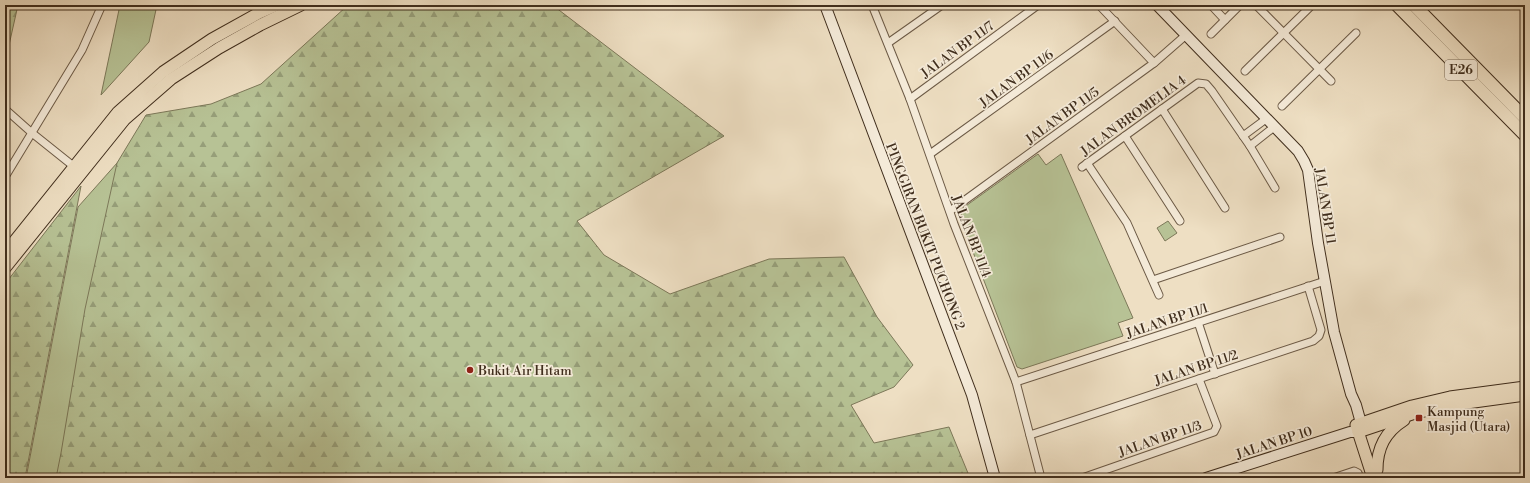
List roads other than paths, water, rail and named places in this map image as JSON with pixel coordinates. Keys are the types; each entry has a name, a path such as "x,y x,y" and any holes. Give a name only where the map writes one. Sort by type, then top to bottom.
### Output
{"highway":[{"name":"E26","path":"1397,5 1525,135"},
{"name":"E26","path":"1414,5 1525,118"}],"main road":[{"path":"5,268 78,170 118,112 164,72 212,39 259,13 277,5"},
{"path":"5,253 125,119 171,80 219,48 300,5"},
{"path":"1358,429 1412,406 1450,397 1525,387"},
{"path":"1358,429 1415,413 1452,405 1525,395"},
{"path":"1377,475 1378,452 1387,434 1399,423 1415,413"},
{"path":"1358,429 1377,475"}],"street":[{"path":"5,177 82,50 102,5"},
{"name":"PINGGIRAN BUKIT PUCHONG 2","path":"825,5 972,395 994,478"},
{"name":"JALAN BP 11/4","path":"872,5 910,99 950,211 1016,382 1041,478"},
{"path":"888,43 942,5"},
{"name":"JALAN BP 11/7","path":"910,99 1038,5"},
{"path":"1099,5 1154,63"},
{"name":"JALAN BP 11","path":"1157,5 1298,151 1304,160 1308,170 1334,332 1351,394 1351,407 1358,429"},
{"path":"1211,5 1226,20"},
{"path":"1211,34 1240,5"},
{"path":"1256,5 1331,82"},
{"path":"1245,71 1312,5"},
{"name":"JALAN BP 11/6","path":"930,154 1115,21"},
{"path":"1282,106 1356,33"},
{"name":"JALAN BP 11/5","path":"950,211 1154,63 1186,35"},
{"name":"JALAN BROMELIA 4","path":"1152,280 1127,223 1084,165 1198,83 1206,84 1212,91 1243,136"},
{"path":"5,109 78,170"},
{"path":"1162,109 1225,208"},
{"path":"1266,118 1243,136 1275,188"},
{"path":"1250,146 1274,127"},
{"path":"1125,136 1180,221"},
{"path":"1159,295 1152,280 1280,237"},
{"name":"JALAN BP 11/1","path":"1016,382 1325,281"},
{"name":"JALAN BP 11/2","path":"1030,435 1313,342 1319,336 1321,330 1308,286"},
{"path":"1198,322 1215,374"},
{"name":"JALAN BP 11/3","path":"1082,478 1214,432 1217,426 1199,379"},
{"path":"1503,398 1514,402 1525,400"},
{"name":"JALAN BP 10","path":"1206,478 1358,429"},
{"path":"1333,478 1354,471 1358,473 1360,478"}],"place":[{"name":"Bukit Air Hitam","path":"470,370"},
{"name":"Kampung Masjid (Utara)","path":"1419,418"}]}
